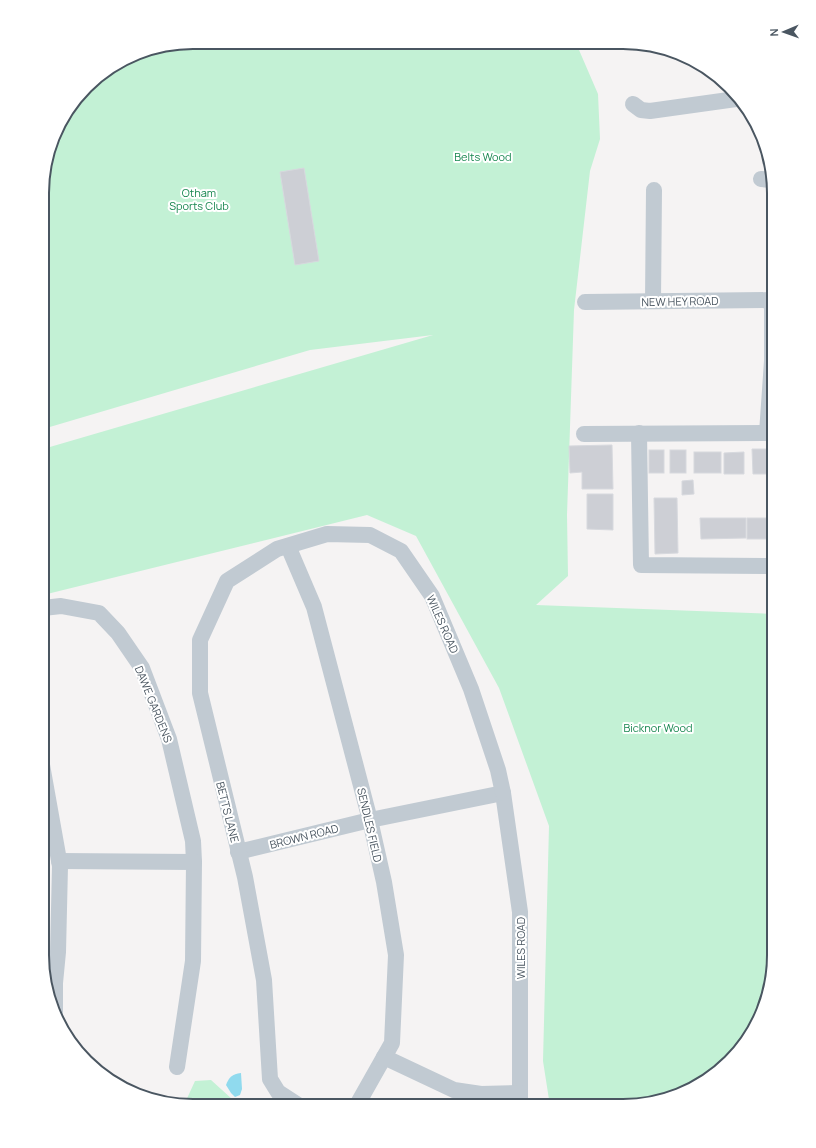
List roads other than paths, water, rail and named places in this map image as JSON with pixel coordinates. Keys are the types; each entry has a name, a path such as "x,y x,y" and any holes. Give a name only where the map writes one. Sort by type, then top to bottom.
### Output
{"street":[{"path":"633,104 641,110 650,111 732,100"},
{"path":"653,301 654,190"},
{"name":"NEW HEY ROAD","path":"585,302 767,300"},
{"path":"638,433 641,565 767,566"},
{"path":"584,434 767,433"},
{"name":"WILES ROAD","path":"288,546 327,534 370,535 401,551 432,596 471,689 500,774 520,912 520,1099"},
{"name":"SENDLES FIELD","path":"288,546 314,607 370,820 384,882 396,955 392,1043 360,1099"},
{"name":"BETTS LANE","path":"288,546 277,549 227,581 200,640 200,692 244,877 264,980 270,1079 278,1092 289,1099"},
{"name":"DAWE GARDENS","path":"49,607 61,606 99,613 118,633 142,668 169,739 193,841 194,862 193,961 177,1067"},
{"path":"370,820 503,792"},
{"path":"49,805 59,861 58,952 52,983"},
{"name":"BROWN ROAD","path":"238,852 370,820"},
{"path":"59,861 194,862"},
{"path":"384,1057 454,1090 514,1099"}],"water":[{"path":"241,1073 242,1089 240,1095 235,1097 226,1085 231,1076"}],"park label":[{"name":"Belts Wood","path":"483,156"},
{"name":"Otham Sports Club","path":"199,198"},
{"name":"Bicknor Wood","path":"658,727"}]}
